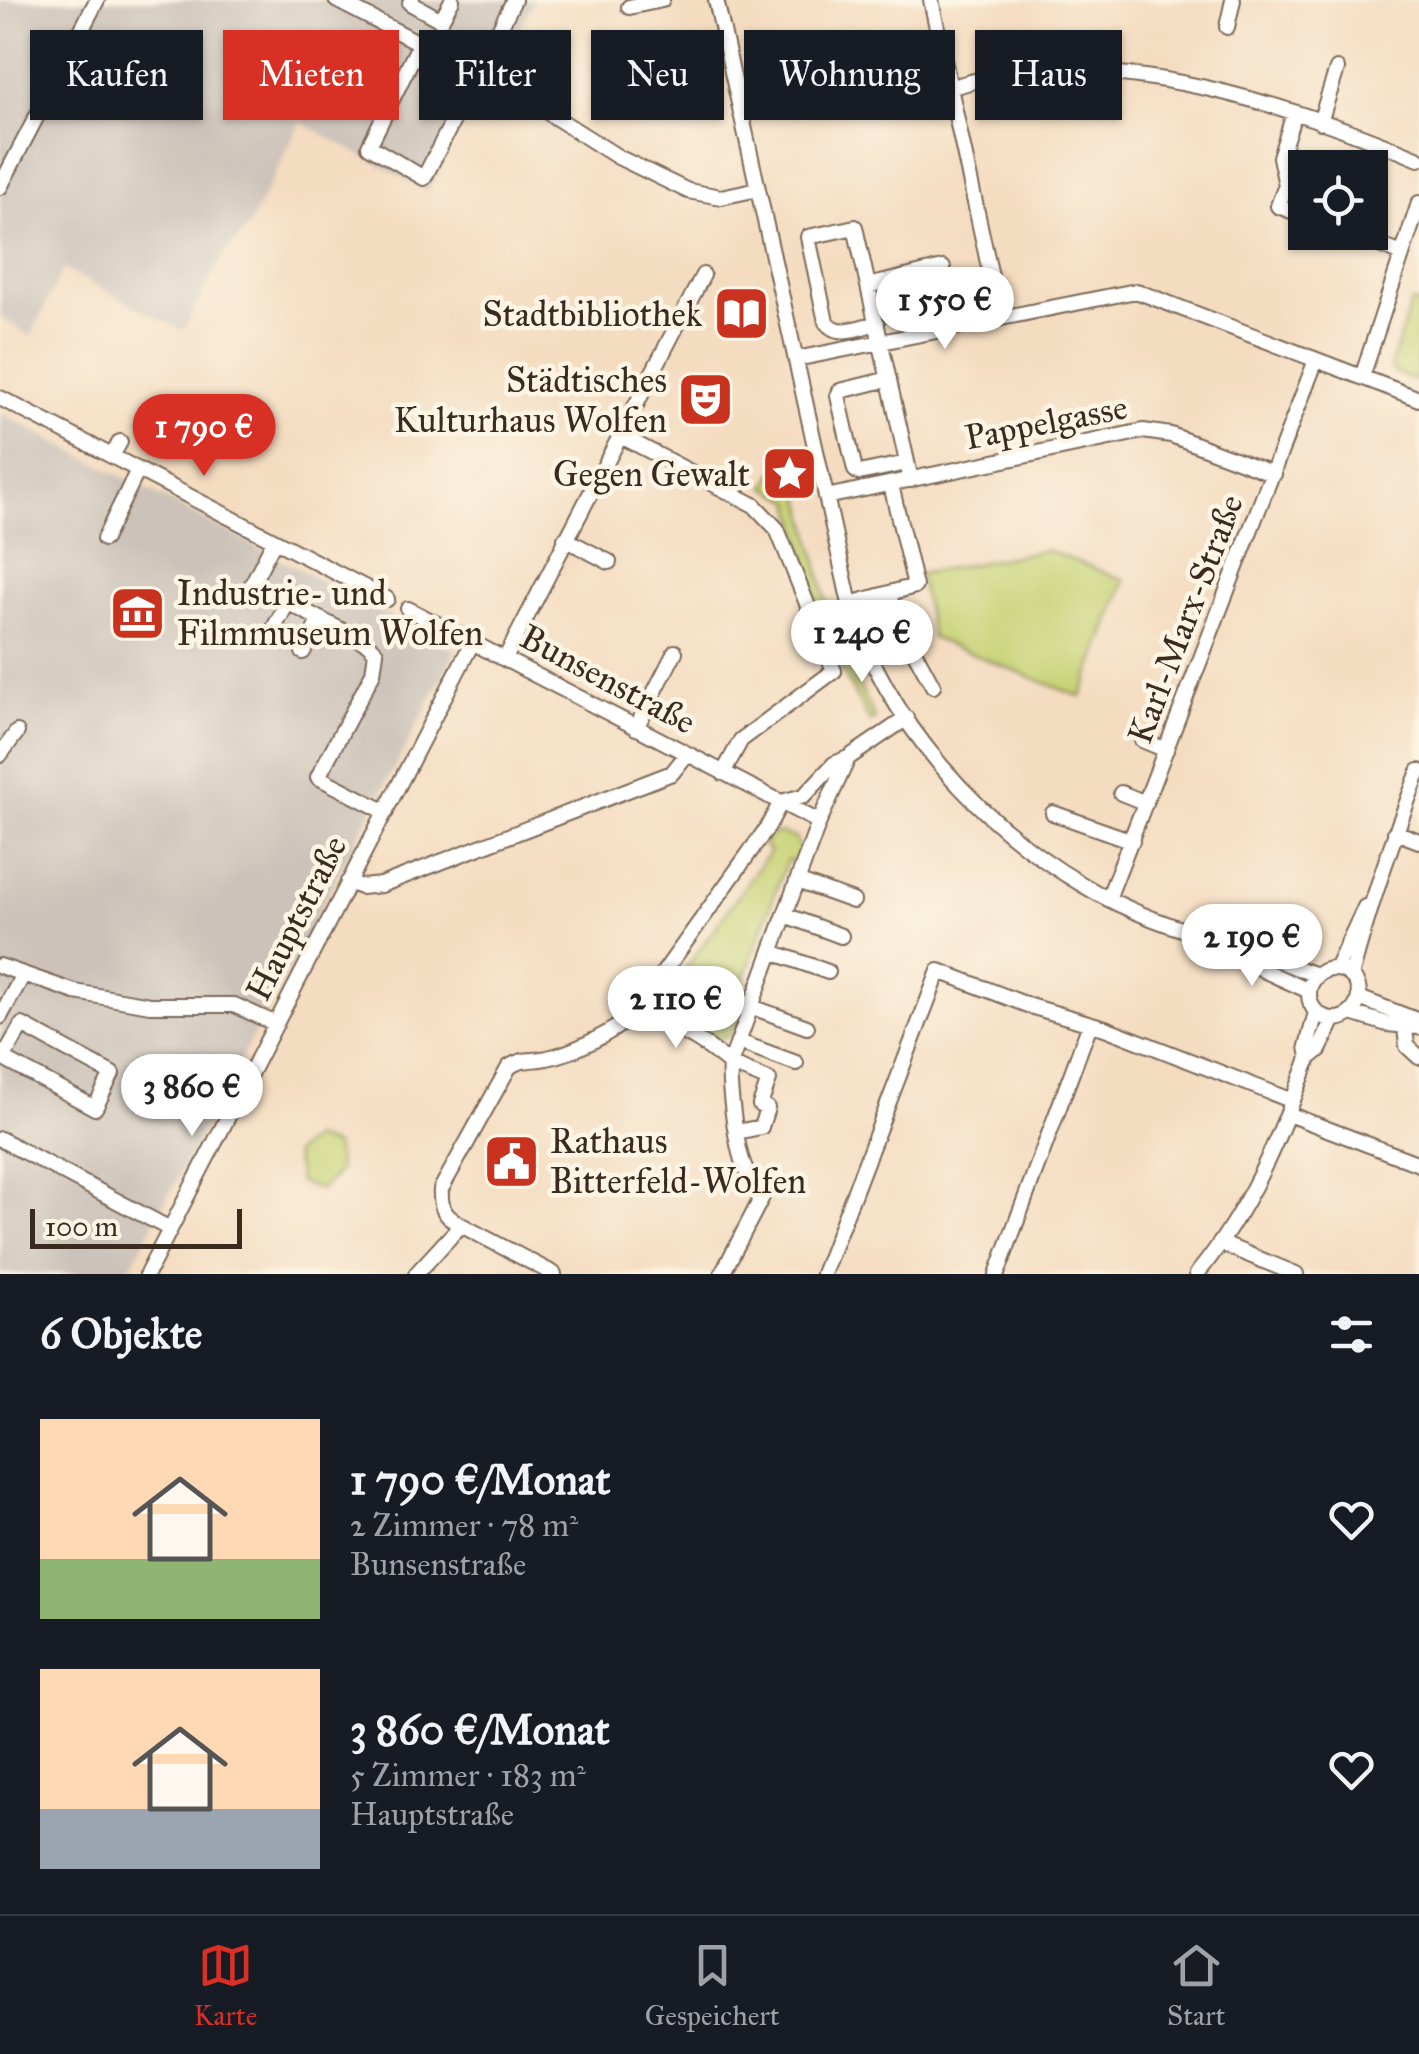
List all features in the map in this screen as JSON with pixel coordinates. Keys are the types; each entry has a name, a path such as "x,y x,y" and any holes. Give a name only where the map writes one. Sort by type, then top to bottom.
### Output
{"street":[{"path":"0,187 98,0"},
{"path":"336,0 419,42"},
{"path":"412,0 410,3 441,20 452,0"},
{"path":"498,30 514,0"},
{"path":"630,8 662,0"},
{"path":"716,0 850,604 868,651 907,718 942,767 989,816 1052,865 1108,899 1227,944 1317,976 1336,969 1351,976 1359,998 1351,1013"},
{"path":"931,0 938,30"},
{"path":"1228,27 1233,0"},
{"path":"419,45 369,146 424,178 453,120"},
{"path":"1320,122 1337,69"},
{"path":"955,86 1030,72 1130,76 1226,94 1320,122 1419,159"},
{"path":"955,106 1000,318"},
{"path":"1288,210 1278,206 1286,185 1280,157 1294,114"},
{"path":"560,120 618,157 688,192 721,197 758,189"},
{"path":"1362,377 1419,204"},
{"path":"877,323 838,332 826,322 808,237 859,226 868,286 882,343 911,480"},
{"path":"1388,248 1402,254"},
{"path":"868,286 943,268"},
{"path":"505,659 565,539 580,492 619,435 704,275"},
{"path":"796,359 1136,290 1419,399"},
{"name":"Karl-Marx-Straße","path":"1108,899 1316,360"},
{"path":"889,379 840,391 838,396 855,470 859,473 907,463"},
{"path":"0,398 116,449 138,470 388,598"},
{"name":"Pappelgasse","path":"826,497 1144,431 1171,435 1274,474"},
{"path":"619,435 754,505 778,529 834,671 741,740 724,773"},
{"path":"104,540 138,470"},
{"path":"850,604 915,586 891,485"},
{"path":"565,539 609,562"},
{"path":"274,541 252,584 368,644 376,652 377,662 318,777 386,812"},
{"path":"889,594 895,616 933,686"},
{"path":"270,634 288,602"},
{"name":"Bunsenstraße","path":"408,609 819,822"},
{"path":"303,652 320,619"},
{"name":"Hauptstraße","path":"148,1274 472,642"},
{"path":"636,728 675,652"},
{"path":"554,1274 447,1218 440,1204 440,1188 509,1067 519,1060 549,1058 616,1029 634,1015 767,828 781,802 804,796 834,764 907,718"},
{"path":"0,755 17,732"},
{"path":"1142,740 1166,750"},
{"path":"348,882 381,885 672,772 687,754"},
{"path":"722,1274 763,1195 744,1167 730,1064 819,822 848,758"},
{"path":"1351,976 1364,936 1369,903 1419,771"},
{"path":"1121,794 1146,803"},
{"path":"1053,813 1132,840"},
{"path":"1395,832 1419,841"},
{"path":"797,881 852,901"},
{"path":"1336,969 1360,913 1369,903"},
{"path":"785,916 841,936"},
{"path":"1227,944 1265,971 1309,991"},
{"path":"772,952 828,972"},
{"path":"0,966 75,992 150,1005 234,1005 276,1024"},
{"path":"824,1274 939,971 1090,1024 1419,1164"},
{"path":"0,1017 23,975"},
{"path":"1317,976 1309,991 1316,1012 1334,1019 1351,1013 1415,1025"},
{"path":"1359,998 1415,1025"},
{"path":"752,1007 807,1026"},
{"path":"1309,1058 1307,1046 1316,1012"},
{"path":"634,1015 688,1032 730,1064 769,1080 760,1105 768,1108 761,1127 737,1132"},
{"path":"1196,1274 1260,1179 1309,1058 1319,1050 1334,1019"},
{"path":"997,1274 1090,1024"},
{"path":"22,1025 112,1074 95,1108 1,1057 22,1025"},
{"path":"1415,1025 1408,1046 1419,1057"},
{"path":"738,1042 796,1063"},
{"path":"0,1140 170,1229"},
{"path":"416,1274 461,1225"},
{"path":"1220,1243 1296,1274"}],"shaded area":[{"path":"0,0 534,0 518,30 419,30 419,120 463,120 428,192 301,122 249,226 222,257 183,331 63,269 31,337 0,317"},
{"path":"0,413 456,651 127,1274 0,1274"}],"green space":[{"path":"1411,302 1419,304 1417,381 1394,372 1391,366"},
{"path":"773,473 800,488 826,601 846,659 875,719 870,722 838,663 818,604 792,501 766,487"},
{"path":"1046,550 1125,580 1081,697 932,638 919,574"},
{"path":"780,833 795,838 800,848 799,863 787,860 731,1015 742,1021 725,1037 699,1032 662,1007 661,986 665,978 675,984 770,851 762,843"},
{"path":"313,1139 335,1146 339,1171 320,1190 299,1182 294,1153"}],"place":[{"name":"Stadtbibliothek","path":"741,314"},
{"name":"Städtisches Kulturhaus Wolfen","path":"706,400"},
{"name":"Gegen Gewalt","path":"789,474"},
{"name":"Industrie- und Filmmuseum Wolfen","path":"138,613"},
{"name":"Rathaus Bitterfeld-Wolfen","path":"511,1161"}]}
